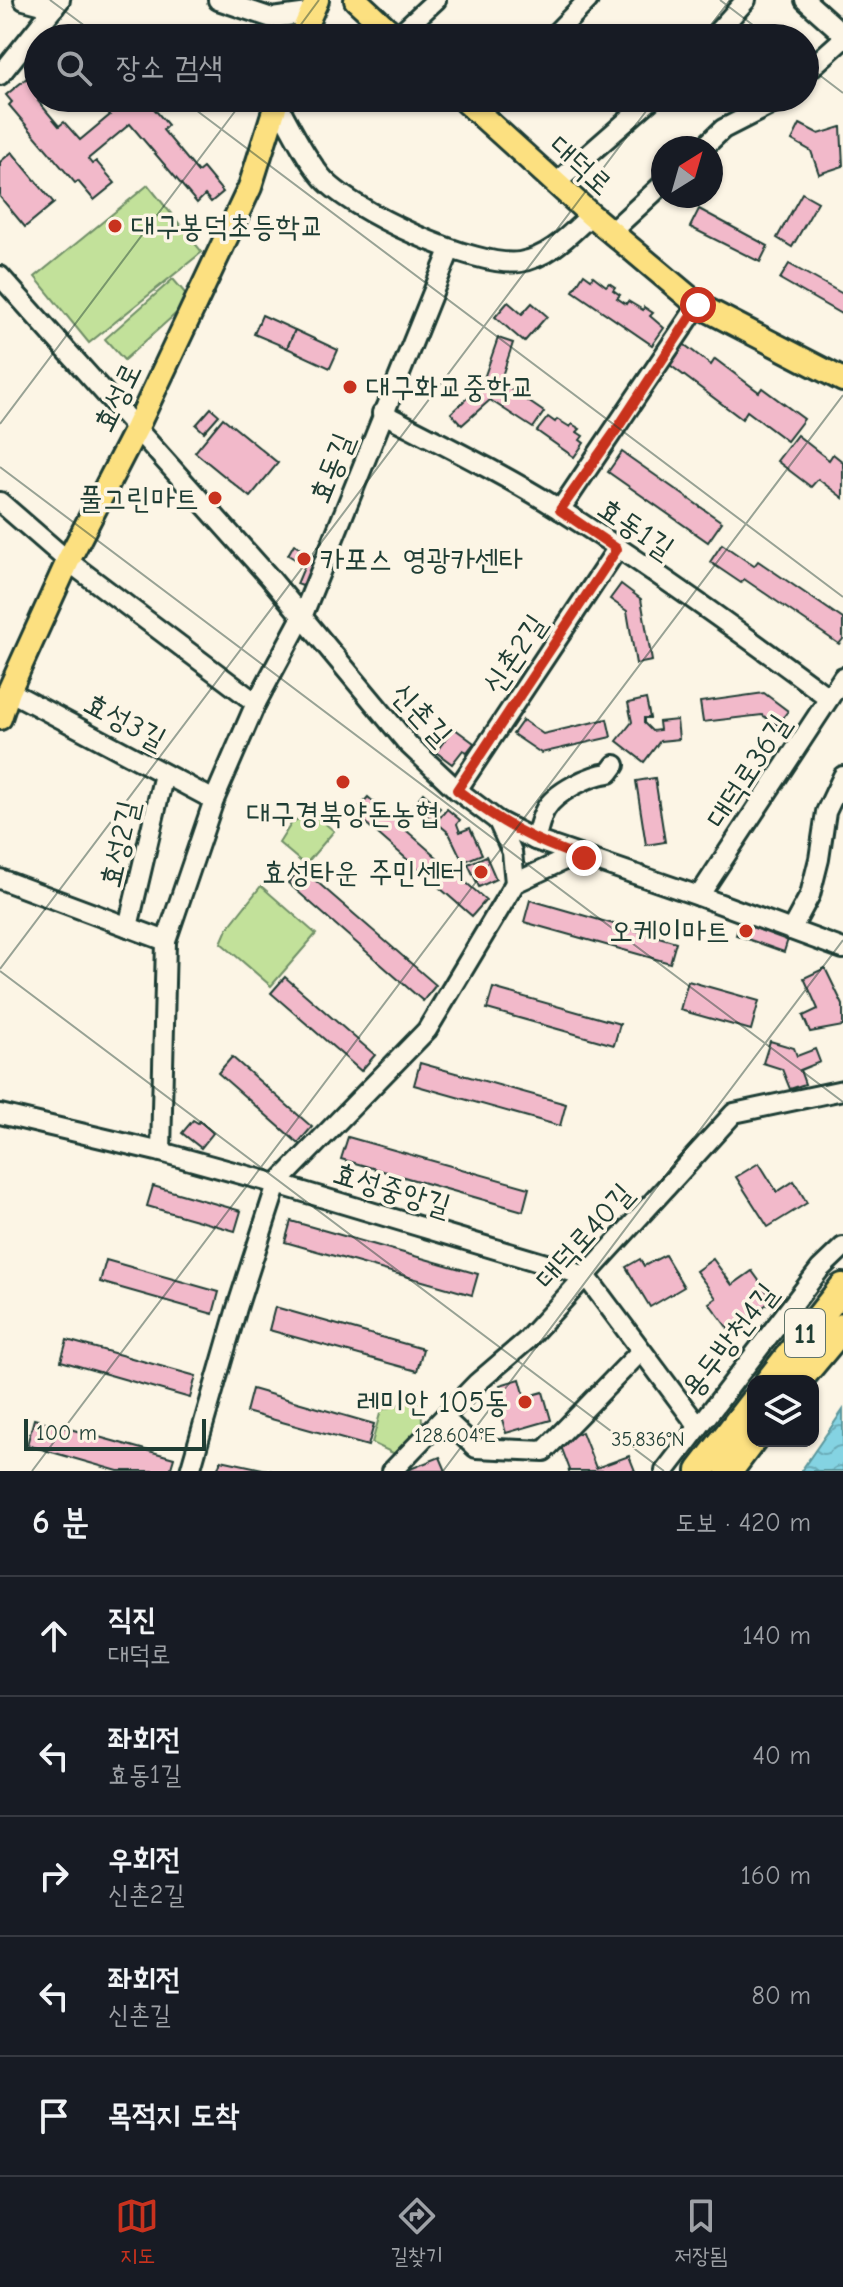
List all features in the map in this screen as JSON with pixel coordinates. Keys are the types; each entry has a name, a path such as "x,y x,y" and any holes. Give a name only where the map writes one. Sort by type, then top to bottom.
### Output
{"highway":[{"name":"11","path":"774,1375 842,1293"},
{"path":"789,1375 842,1293"},
{"path":"803,1375 843,1327"},
{"path":"818,1375 843,1341"},
{"path":"700,1471 747,1410"},
{"path":"716,1471 747,1430"},
{"path":"729,1471 747,1447"},
{"path":"744,1471 762,1447"}],"main road":[{"path":"356,0 381,24"},
{"name":"효성로","path":"0,718 9,691 68,561 136,429 250,187 273,112"},
{"name":"대덕로","path":"487,112 591,215 698,305 843,380"}],"street":[{"path":"24,0 57,4"},
{"path":"411,24 436,0"},
{"path":"565,24 588,0"},
{"path":"725,24 746,0"},
{"path":"805,0 843,37 819,60"},
{"path":"224,1 272,18 313,7"},
{"path":"41,24 57,4"},
{"path":"0,75 24,45"},
{"path":"284,112 322,177 382,218 450,250 477,259 519,263 550,252 591,215"},
{"path":"556,183 637,112"},
{"path":"716,136 756,112"},
{"path":"611,232 651,195"},
{"name":"효동길","path":"161,1152 166,941 214,800 256,703 302,617 450,250"},
{"name":"신촌길","path":"0,276 302,617 408,744 457,790 498,821 535,840 843,949"},
{"path":"560,510 698,305"},
{"name":"효동1길","path":"382,413 485,466 560,510 730,624 829,698"},
{"path":"0,502 68,561 256,703"},
{"name":"신촌2길","path":"457,790 617,549"},
{"name":"대덕로36길","path":"699,896 843,677"},
{"name":"효성3길","path":"9,691 214,800"},
{"path":"542,870 546,859 535,840 546,808 568,790 594,774 609,773 615,765"},
{"name":"효성2길","path":"128,927 164,774"},
{"path":"791,930 810,895 826,812 843,776"},
{"path":"498,821 512,852 515,883"},
{"path":"512,852 518,844 535,840"},
{"path":"190,1471 277,1184 427,1030 515,883 575,855"},
{"name":"효성2길","path":"0,879 166,941"},
{"name":"대덕로40길","path":"392,1471 477,1383 526,1341 734,1113 843,1090"},
{"name":"효성중앙길","path":"0,1114 161,1152 277,1184 586,1276"},
{"name":"용두방천4길","path":"665,1471 820,1269 843,1247"},
{"path":"586,1276 698,1426"},
{"path":"445,1419 476,1448 544,1451 641,1351"}],"green space":[{"path":"148,185 202,252 89,343 35,277"},
{"path":"173,279 191,300 124,360 105,339"},
{"path":"310,811 334,831 305,865 279,843 291,824"},
{"path":"261,886 316,934 271,986 221,943 227,929"},
{"path":"421,1397 422,1425 395,1454 372,1443 381,1410"}],"water":[{"path":"843,1410 843,1471 801,1471"}],"building":[{"path":"24,80 24,112 47,112 59,126 64,122 80,140 110,115 108,112 157,112 168,125 163,130 198,172 203,168 223,192 211,202 205,195 197,203 130,124 88,159 92,164 96,161 115,183 94,200 78,181 75,183 9,105 12,102 6,95"},
{"path":"800,124 819,134 841,127 843,166 819,174 811,151 792,140"},
{"path":"12,152 54,203 25,227 0,197 0,162"},
{"path":"802,193 818,202 792,247 777,238"},
{"path":"699,209 768,246 760,262 690,227"},
{"path":"789,264 843,294 843,315 780,279"},
{"path":"584,274 591,279 593,276 606,286 609,283 615,287 613,290 620,295 617,298 626,304 628,301 653,313 650,316 664,328 652,345 573,291"},
{"path":"508,302 522,314 532,303 547,316 524,342 495,317"},
{"path":"262,315 295,330 287,348 254,334"},
{"path":"295,330 338,350 330,368 287,348"},
{"path":"498,338 513,343 500,382 544,412 533,428 490,400 462,425 451,413 482,384"},
{"path":"681,342 711,365 715,359 759,392 762,388 804,419 787,441 747,411 742,419 666,362"},
{"path":"211,408 219,415 204,432 196,425"},
{"path":"548,417 580,429 577,432 583,436 580,440 584,443 574,457 537,431"},
{"path":"223,418 278,463 250,497 195,452"},
{"path":"797,435 829,460 833,454 843,462 843,498 818,479 811,487 777,461"},
{"path":"622,452 722,522 708,542 608,472"},
{"path":"294,544 318,558 305,587 297,584 305,565 288,555"},
{"path":"722,544 754,566 758,561 843,619 843,639 839,644 744,579 741,583 710,562"},
{"path":"621,584 641,599 652,661 636,664 627,611 610,599"},
{"path":"764,693 788,711 777,725 762,715 703,722 700,702"},
{"path":"646,699 650,718 644,718 644,723 652,731 660,730 659,722 677,720 679,739 660,741 644,762 617,741 632,722 628,703"},
{"path":"607,719 611,737 541,753 513,734 523,720 543,734"},
{"path":"451,726 474,743 467,752 463,750 452,764 436,752"},
{"path":"655,778 665,842 646,845 636,781"},
{"path":"423,793 440,808 431,819 414,804"},
{"path":"368,797 486,900 472,916 354,813"},
{"path":"447,809 460,820 457,824 460,832 470,828 482,854 463,862 449,833 436,822"},
{"path":"486,856 496,879 479,887 468,864"},
{"path":"301,868 436,985 423,1001 288,883"},
{"path":"530,900 676,942 670,963 524,922"},
{"path":"740,923 788,939 784,952 736,935"},
{"path":"825,968 843,1005 843,1026 810,1032 803,1016 818,1009 804,978"},
{"path":"285,977 375,1055 361,1071 271,993"},
{"path":"688,981 759,1001 751,1030 680,1010"},
{"path":"493,988 620,1024 614,1045 487,1009"},
{"path":"770,1041 794,1048 797,1056 815,1049 820,1062 800,1070 805,1084 790,1089 782,1069 763,1063"},
{"path":"232,1057 312,1127 298,1143 218,1073"},
{"path":"420,1063 566,1104 560,1126 414,1085"},
{"path":"193,1120 200,1121 213,1133 201,1148 182,1133"},
{"path":"348,1137 529,1188 523,1211 341,1159"},
{"path":"759,1163 777,1192 794,1181 807,1203 768,1227 736,1177"},
{"path":"153,1186 241,1211 235,1231 147,1206"},
{"path":"291,1221 478,1274 472,1295 285,1242"},
{"path":"665,1255 684,1287 650,1307 626,1267 640,1259 644,1266"},
{"path":"713,1259 732,1285 752,1271 773,1300 729,1330 709,1303 716,1298 696,1271"},
{"path":"106,1260 219,1292 213,1314 100,1282"},
{"path":"275,1307 423,1349 417,1371 269,1330"},
{"path":"67,1340 196,1376 190,1398 61,1361"},
{"name":"레미안 105동","path":"520,1379 525,1397 543,1392 551,1420 506,1433 499,1409 506,1407 500,1385"},
{"path":"252,1389 374,1424 368,1446 246,1412"},
{"path":"34,1419 174,1458 170,1471 118,1471 27,1445"},
{"path":"582,1432 596,1468 629,1456 635,1471 568,1471 559,1441"},
{"path":"440,1457 446,1471 410,1469"},
{"path":"221,1460 272,1471 217,1471"}],"place":[{"name":"대구봉덕초등학교","path":"115,226"},
{"name":"대구화교중학교","path":"350,387"},
{"name":"풀그린마트","path":"215,498"},
{"name":"카포스 영광카센타","path":"304,559"},
{"name":"대구경북양돈농협","path":"343,782"},
{"name":"효성타운 주민센터","path":"481,872"},
{"name":"오케이마트","path":"746,931"},
{"name":"레미안 105동","path":"525,1402"}],"route":[{"path":"584,858 535,840 498,821 457,790 617,549 560,510 698,305"}]}
